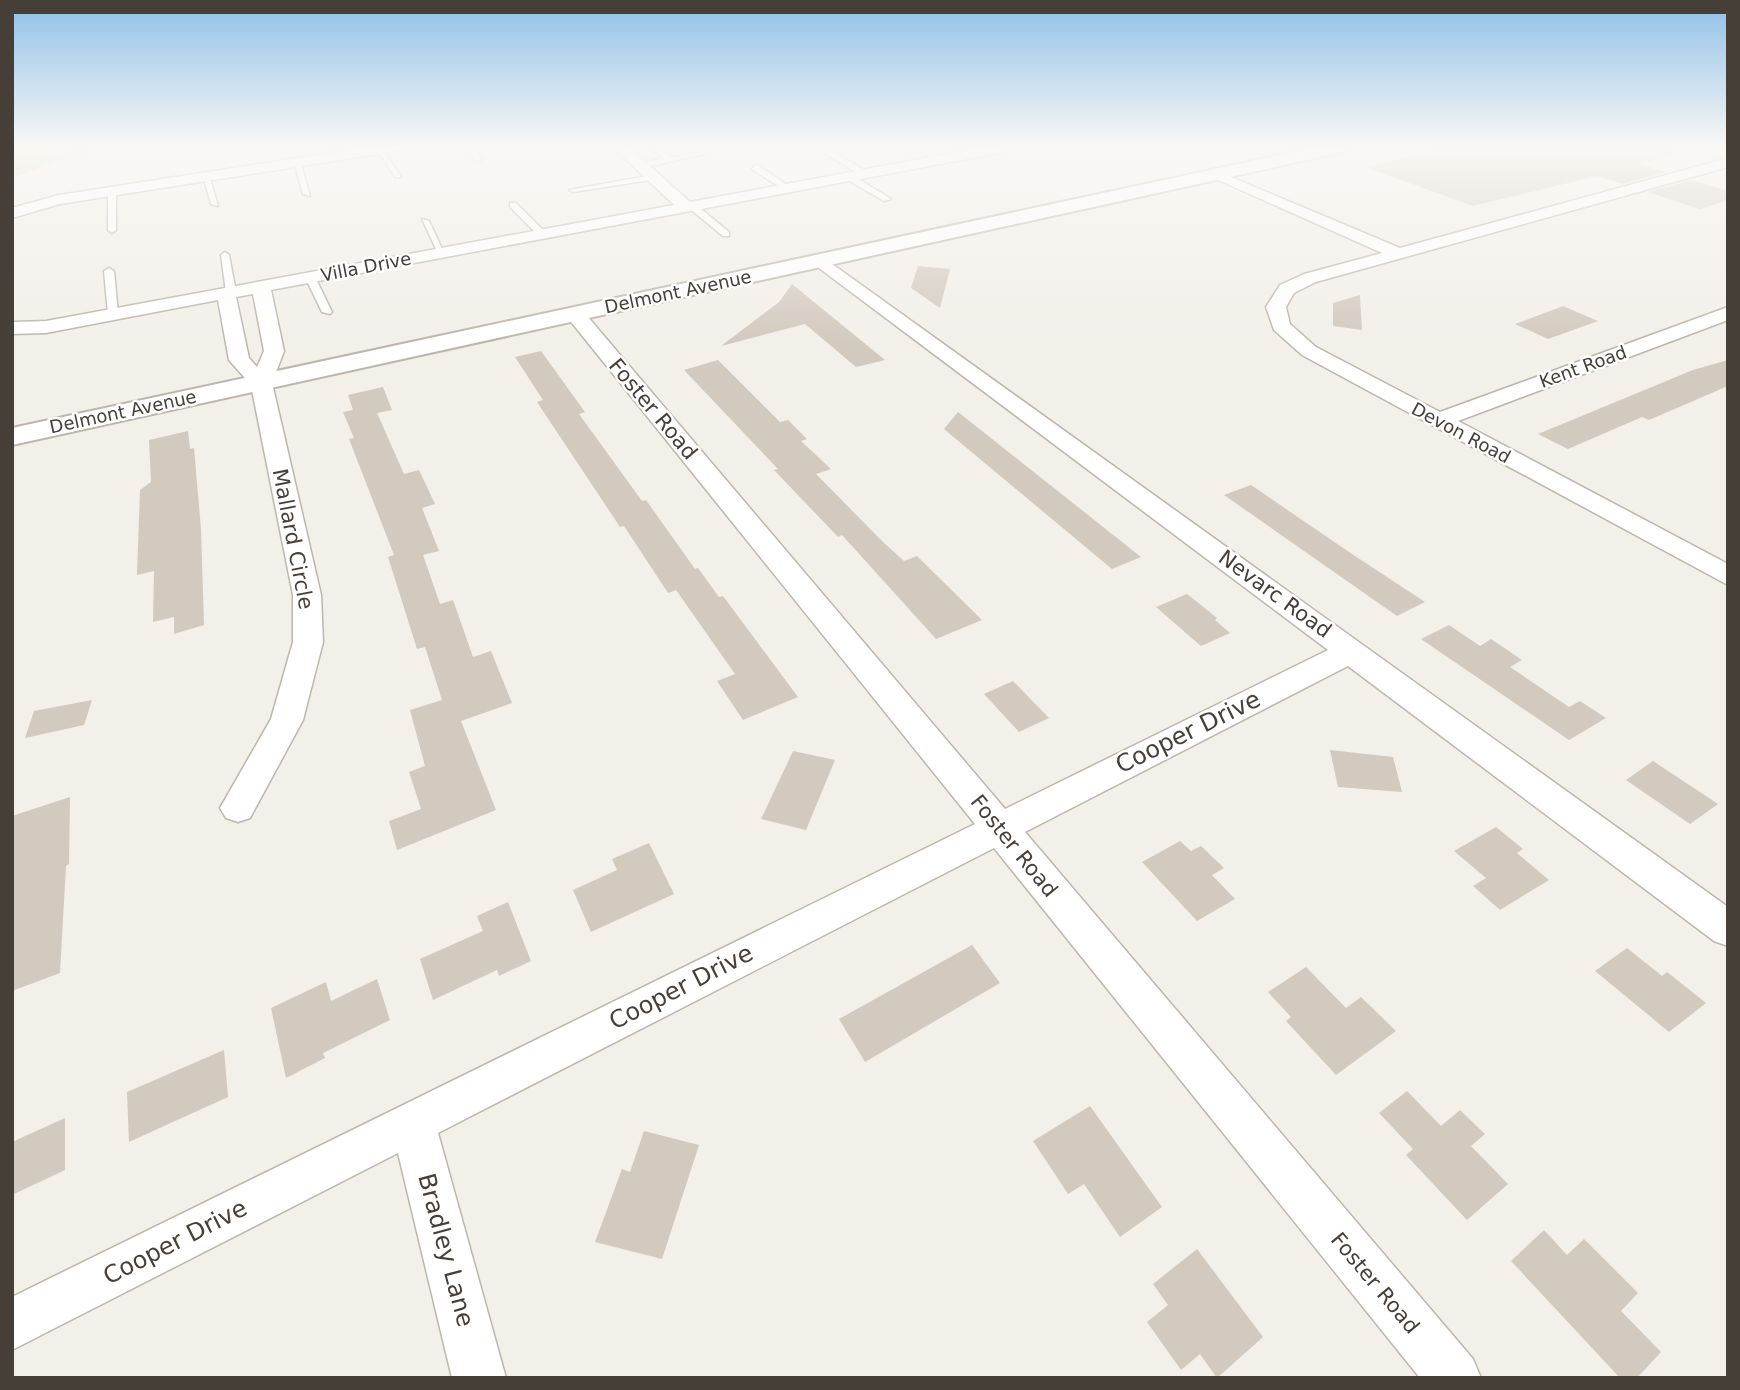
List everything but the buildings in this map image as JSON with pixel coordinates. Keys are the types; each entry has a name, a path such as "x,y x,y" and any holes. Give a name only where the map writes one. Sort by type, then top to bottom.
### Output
{"street":[{"name":"Villa Drive","path":"12,328 46,327 658,212"},
{"name":"Delmont Avenue","path":"12,437 1046,212"},
{"path":"1301,212 1398,253"},
{"name":"Devon Road","path":"1547,212 1336,271 1287,289 1276,307 1281,326 1309,351 1728,576"},
{"name":"Nevarc Road","path":"821,261 1728,929"},
{"path":"228,293 239,360 261,383 274,351 261,286"},
{"name":"Kent Road","path":"1438,421 1728,313"},
{"name":"Foster Road","path":"575,314 1454,1378"},
{"name":"Mallard Circle","path":"238,808 287,720 308,642 307,596 261,383"},
{"name":"Cooper Drive","path":"12,1324 1352,651"},
{"name":"Bradley Lane","path":"413,1122 479,1378"}],"lane":[{"path":"112,212 112,230"},
{"path":"520,212 542,234"},
{"path":"697,212 726,234"},
{"path":"425,221 442,253"},
{"path":"225,255 228,293"},
{"path":"109,271 113,314"},
{"path":"310,277 327,312"}]}
